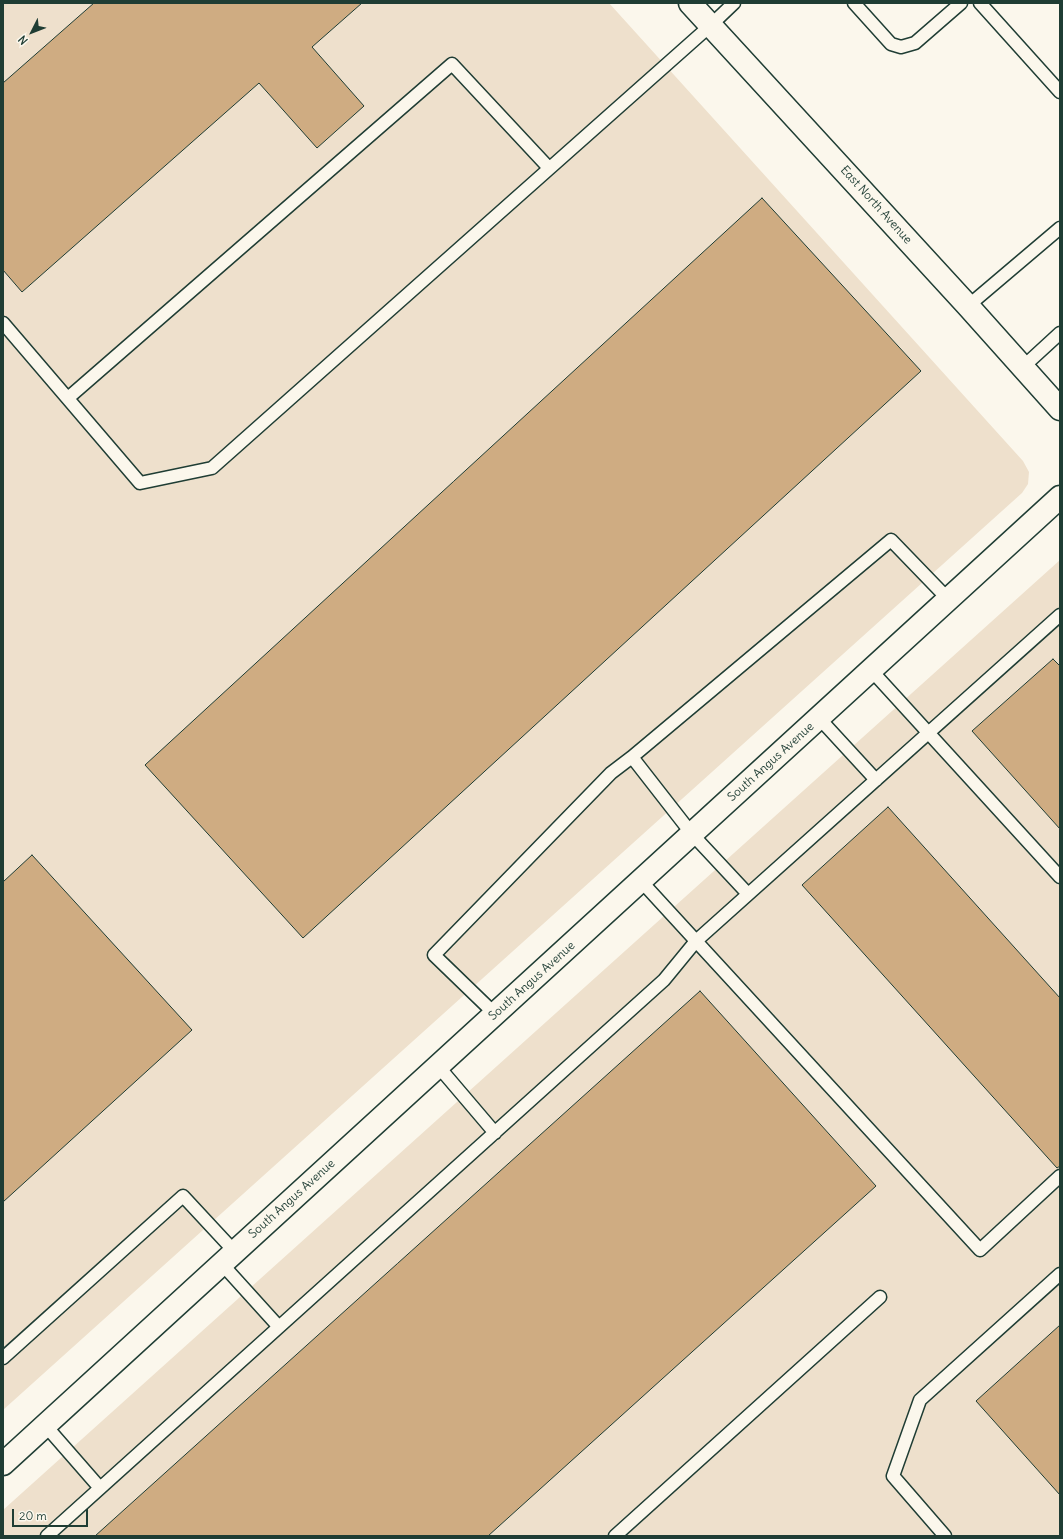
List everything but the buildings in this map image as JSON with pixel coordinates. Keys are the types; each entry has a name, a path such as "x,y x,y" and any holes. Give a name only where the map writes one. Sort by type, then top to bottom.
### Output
{"street":[{"name":"East North Avenue","path":"690,3 968,306 1060,409"},
{"name":"South Angus Avenue","path":"3,1464 1060,497"}],"lane":[{"path":"3,323 140,483 212,468 734,3"},
{"path":"854,3 891,44 901,47 915,43 961,3"},
{"path":"980,3 1060,92"},
{"path":"68,398 452,64 549,168"},
{"path":"968,306 1060,228"},
{"path":"1023,367 1060,333"},
{"path":"495,1014 434,955 611,773 891,540 948,599"},
{"path":"47,1536 664,980 696,941 1060,615"},
{"path":"871,670 1060,877"},
{"path":"819,718 876,780"},
{"path":"632,757 692,834 748,894"},
{"path":"641,881 980,1250 1060,1176"},
{"path":"438,1066 495,1133"},
{"path":"3,1358 183,1196 279,1327"},
{"path":"945,1536 892,1476 920,1400 1060,1274"},
{"path":"615,1536 880,1297"},
{"path":"45,1425 100,1488"}],"shaded area":[{"path":"3,3 609,3 1023,461 1029,472 1028,484 1022,493 3,1410"},
{"path":"1060,560 1060,1536 3,1536 3,1510"}]}
